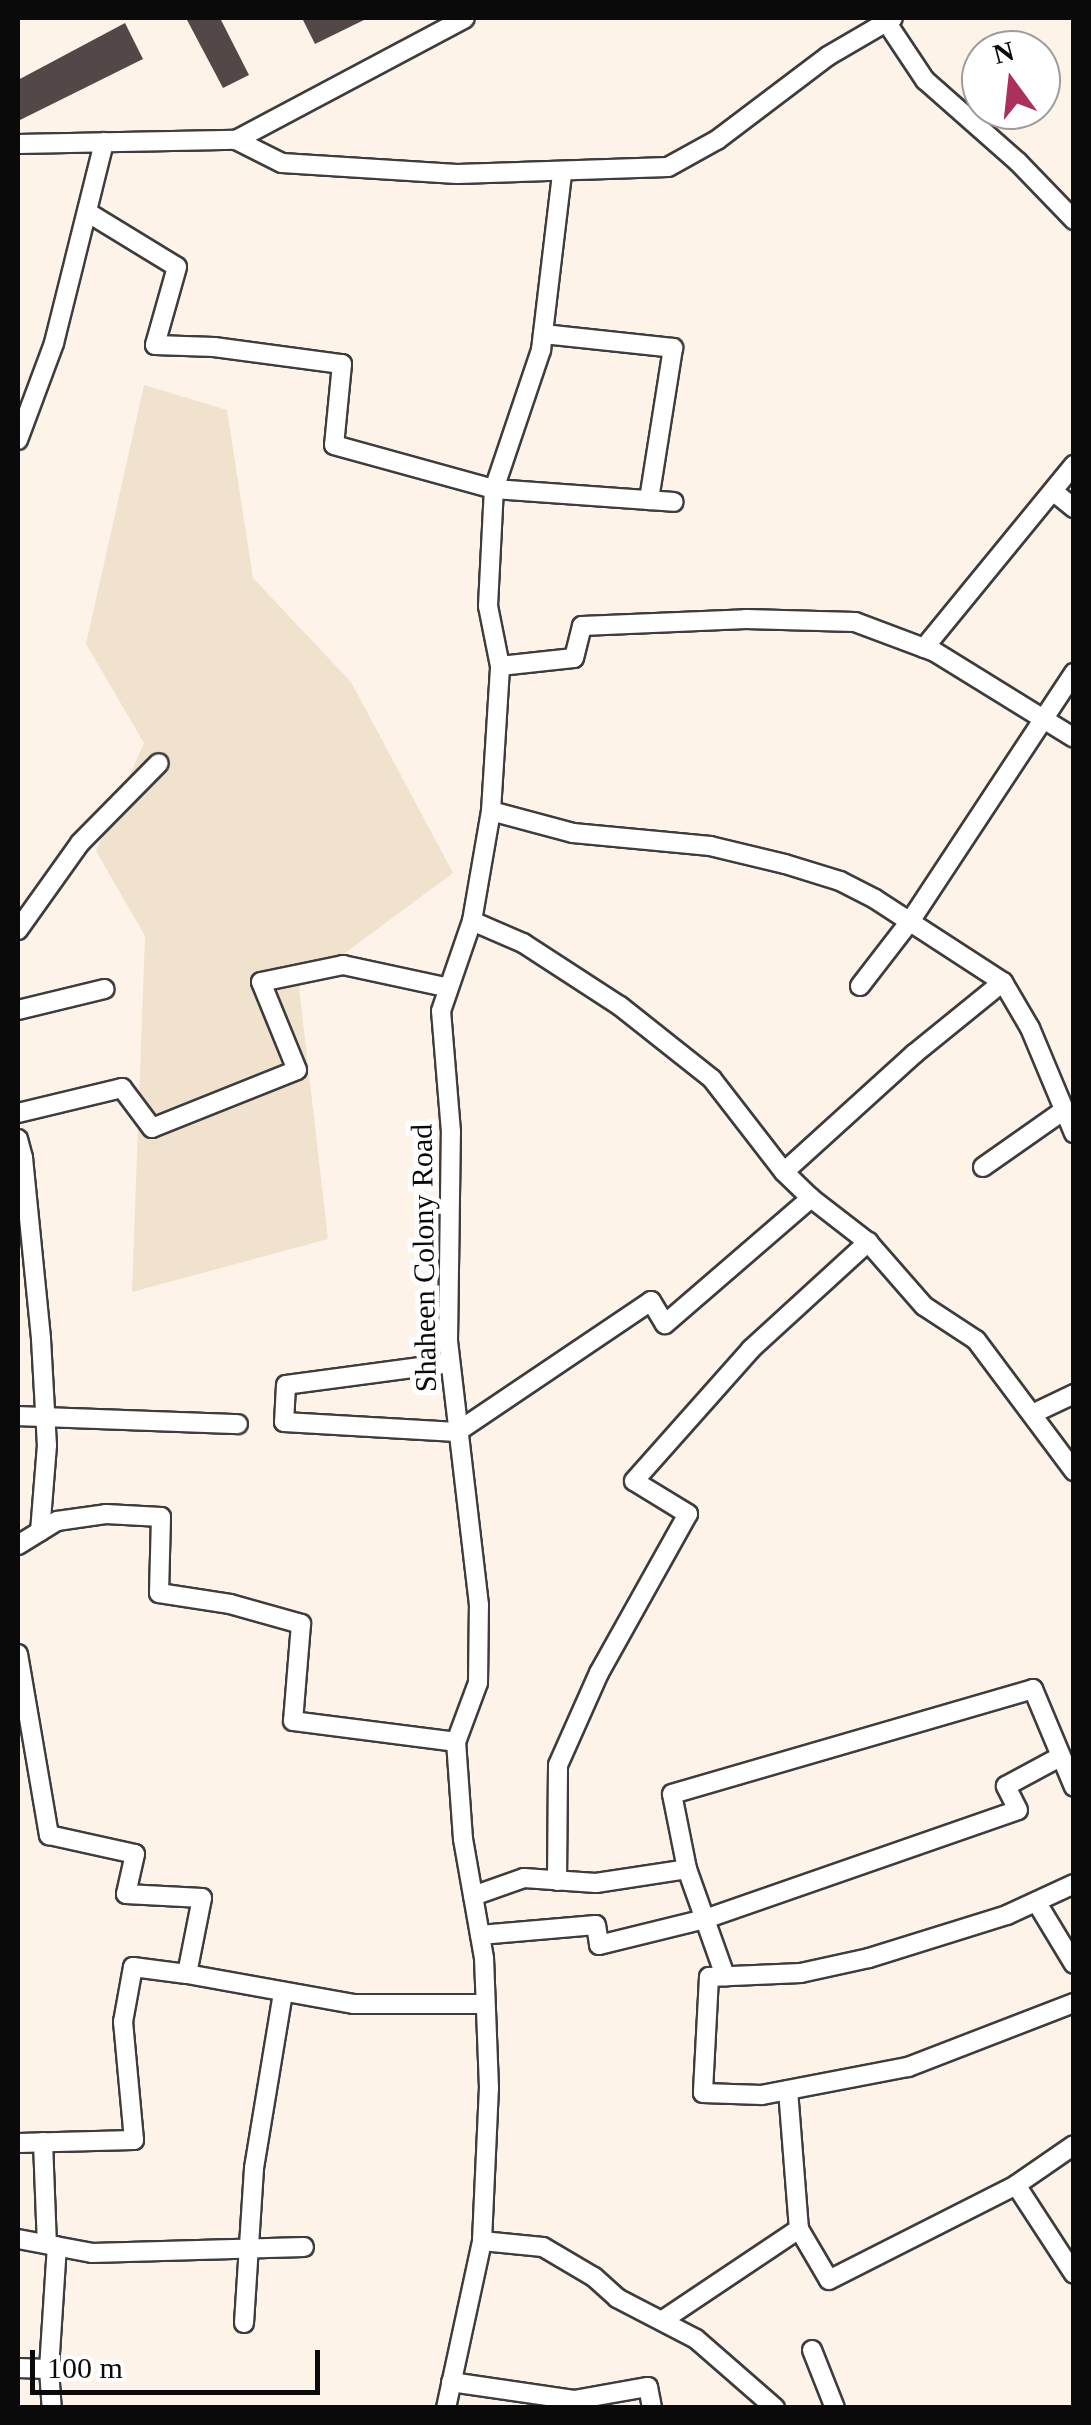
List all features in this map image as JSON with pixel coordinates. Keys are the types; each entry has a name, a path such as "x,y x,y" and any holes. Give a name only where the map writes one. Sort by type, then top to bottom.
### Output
{"street":[{"path":"236,140 465,18"},
{"path":"18,144 236,140 282,162 456,174 668,167 716,140 828,56 890,20 926,80 1018,162 1074,220"},
{"path":"18,440 54,343 104,142"},
{"name":"Shaheen Colony Road","path":"446,2408 482,2242 488,2088 480,1935 463,1839 456,1742 478,1683 479,1606 450,1363 451,1132 441,1011 472,921 491,811 500,666 488,606 494,489 541,350 562,173"},
{"path":"87,212 176,267 155,345 214,346 342,364 334,445 494,489 674,502"},
{"path":"542,334 673,348 650,500"},
{"path":"924,648 1074,465"},
{"path":"1054,492 1074,508"},
{"path":"500,666 574,658 582,626 746,618 854,622 924,648 1074,738"},
{"path":"860,986 911,920 1074,673"},
{"path":"18,930 80,844 159,762"},
{"path":"491,811 573,833 710,846 786,864 840,881 911,920 1003,982 1030,1028 1074,1133"},
{"path":"472,921 523,943 620,1006 712,1079 784,1172 868,1242 924,1306 976,1340 1074,1470"},
{"path":"18,1113 122,1088 152,1128 297,1070 261,982 344,965 449,988"},
{"path":"784,1172 914,1054 1003,982"},
{"path":"18,1010 105,989"},
{"path":"983,1168 1064,1110"},
{"path":"18,1139 24,1158 46,1416 40,1532"},
{"path":"450,1363 286,1385 284,1422 457,1432 650,1302 665,1324 811,1198"},
{"path":"557,1881 558,1765 599,1673 688,1514 634,1481 751,1350 868,1242"},
{"path":"1032,1414 1074,1394"},
{"path":"18,1416 238,1424"},
{"path":"18,1545 58,1520 106,1514 161,1517 158,1593 230,1604 301,1624 294,1721 456,1742"},
{"path":"18,1654 49,1836 135,1854 126,1894 202,1898 187,1974"},
{"path":"726,1976 687,1870 672,1794 1033,1688 1058,1758 1074,1786"},
{"path":"480,1935 596,1926 600,1946 705,1919 1018,1810 1006,1786 1058,1758"},
{"path":"473,1896 524,1878 596,1883 687,1870"},
{"path":"1074,1884 1037,1903 869,1958 801,1973 709,1977 703,2093 762,2095 908,2067 1074,2003"},
{"path":"1037,1903 1074,1964"},
{"path":"18,2143 134,2140 123,2022 133,1967 354,2004 485,2004"},
{"path":"244,2323 254,2168 284,1992"},
{"path":"788,2090 800,2230 829,2280 1016,2186 1074,2146"},
{"path":"43,2142 52,2245 52,2408"},
{"path":"1016,2186 1074,2274"},
{"path":"662,2320 800,2230"},
{"path":"18,2239 92,2254 304,2248"},
{"path":"482,2242 543,2247 594,2277 618,2298 696,2338 775,2408"},
{"path":"812,2350 835,2408"},
{"path":"18,2368 49,2369"},
{"path":"451,2382 574,2400 648,2386 652,2408"}],"shaded area":[{"path":"144,385 227,410 253,578 351,682 453,873 299,987 328,1239 132,1292 145,936 96,851 144,743 86,644"}],"building":[{"path":"186,18 220,18 249,75 223,88"},
{"path":"302,18 368,18 315,44"},
{"path":"125,23 143,59 18,121 18,80"}]}
